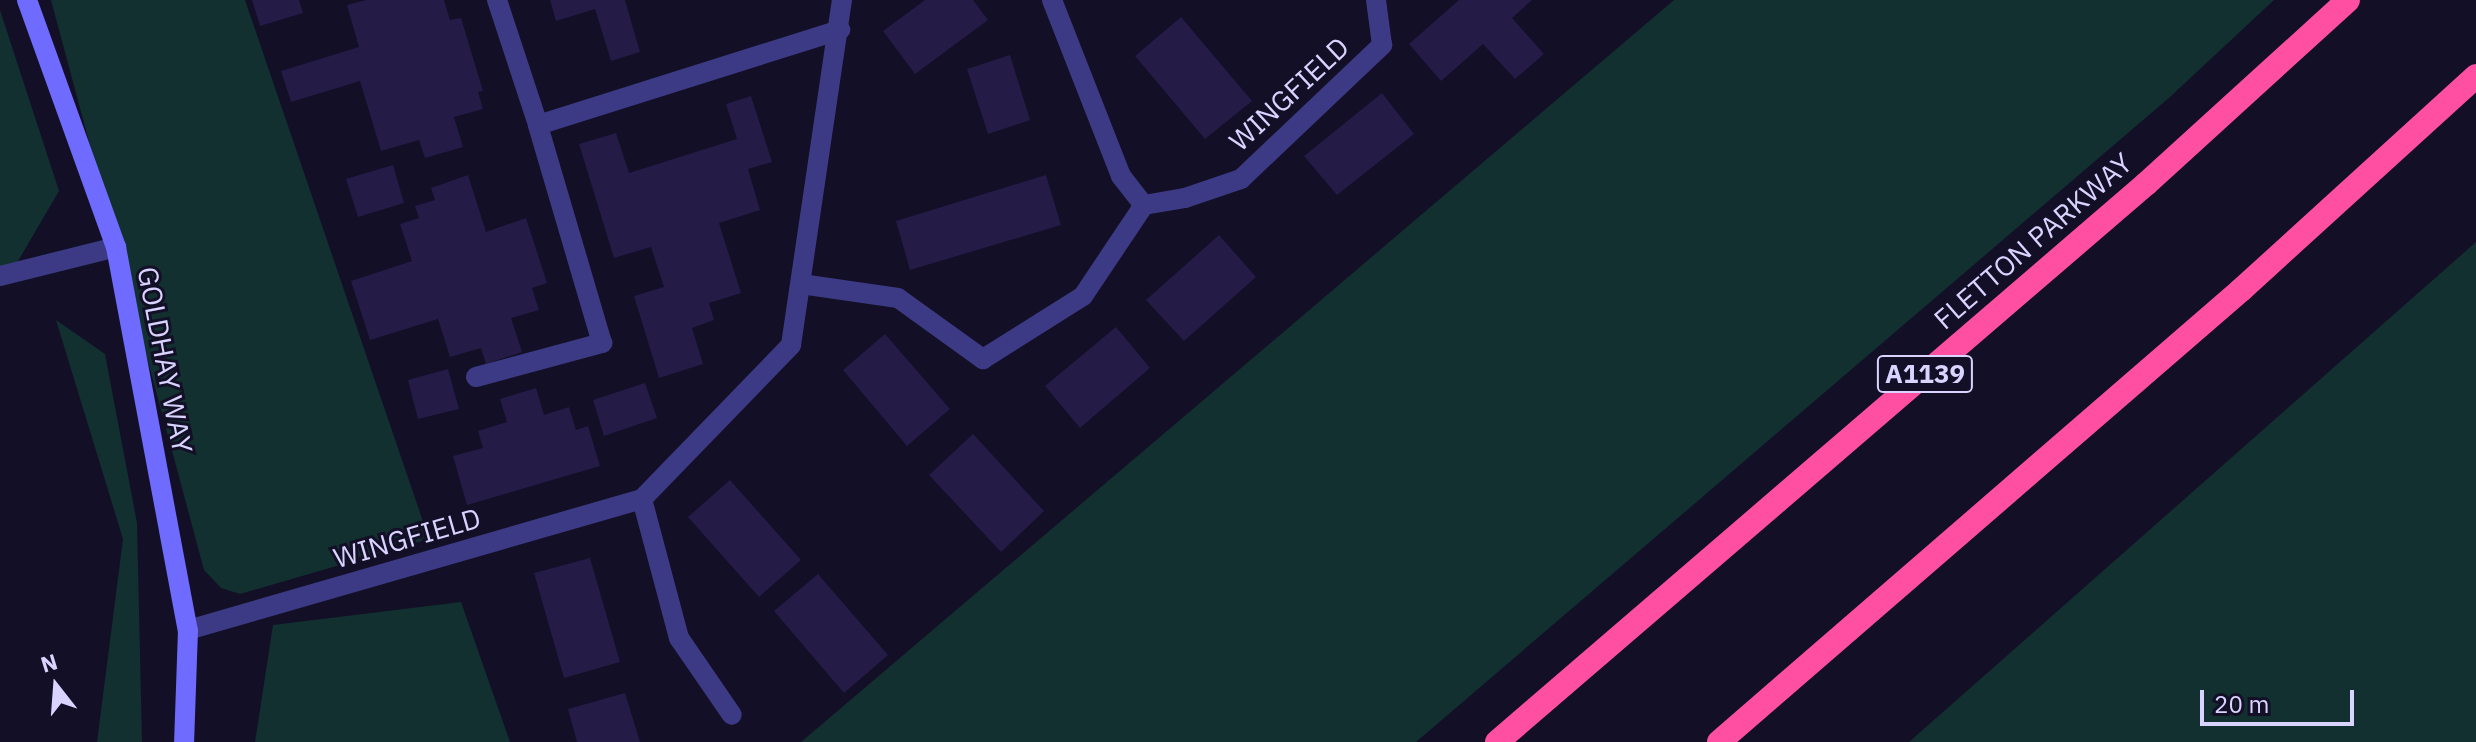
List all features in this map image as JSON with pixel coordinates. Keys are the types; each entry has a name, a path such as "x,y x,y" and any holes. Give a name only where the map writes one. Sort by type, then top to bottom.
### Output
{"highway":[{"name":"FLETTON PARKWAY","path":"1497,742 2146,184 2348,0"},
{"path":"1719,742 2241,290 2476,76"}],"street":[{"name":"GOLDHAY WAY","path":"27,0 116,247 188,630 184,742"},
{"path":"476,377 602,343 538,125 497,0"},
{"name":"WINGFIELD","path":"188,630 642,499 791,345 840,30 842,0"},
{"path":"801,284 898,298 983,359 1083,296 1144,205 1121,176 1052,0"},
{"name":"WINGFIELD","path":"1144,205 1185,198 1241,179 1382,45 1376,0"},
{"path":"538,125 840,30"},
{"path":"0,276 116,247"},
{"path":"642,499 679,638 732,715"}],"green space":[{"path":"51,0 245,0 429,539 240,594 221,588 204,570"},
{"path":"1674,0 2274,0 2170,97 1416,742 801,742"},
{"path":"0,10 59,191 14,268 0,272"},
{"path":"2476,242 2476,742 1909,742"},
{"path":"56,320 105,354 137,523 142,742 97,742 123,539"},
{"path":"461,602 510,742 255,742 273,625"}],"building":[{"path":"252,0 299,0 303,13 260,26"},
{"path":"366,0 444,0 450,20 461,18 483,91 478,92 483,109 454,117 463,147 425,158 419,140 381,151 360,81 291,102 281,71 359,47 347,5"},
{"path":"550,0 625,0 640,52 611,61 595,9 556,21"},
{"path":"925,0 973,0 988,20 915,74 883,31"},
{"path":"1459,0 1532,0 1512,18 1544,54 1515,79 1483,44 1441,81 1409,44"},
{"path":"1181,17 1252,101 1205,139 1135,56"},
{"path":"1010,55 1030,120 988,134 967,69"},
{"path":"1382,93 1414,134 1337,195 1304,156"},
{"path":"751,96 772,162 748,169 760,210 719,223 741,293 709,303 714,320 692,328 703,364 659,378 634,296 664,287 651,247 614,258 579,144 616,133 629,173 737,139 726,104"},
{"path":"393,165 404,203 358,217 346,179"},
{"path":"468,175 486,232 526,218 547,283 532,288 539,310 511,318 522,352 486,364 481,348 450,357 438,319 370,340 351,281 412,261 400,224 419,218 415,206 435,200 431,188"},
{"path":"1046,175 1061,225 910,270 896,221"},
{"path":"1219,235 1256,277 1184,341 1146,300"},
{"path":"1116,327 1150,368 1080,428 1045,386"},
{"path":"885,334 950,409 907,446 843,370"},
{"path":"448,369 459,409 418,419 408,380"},
{"path":"645,383 657,418 604,436 593,400"},
{"path":"536,388 544,415 569,407 576,430 588,426 600,466 467,505 453,456 483,448 478,431 507,422 500,399"},
{"path":"973,434 1044,511 1001,552 929,475"},
{"path":"730,480 801,560 759,597 688,517"},
{"path":"590,558 620,662 564,678 534,573"},
{"path":"818,574 888,655 844,693 774,611"},
{"path":"625,693 640,742 577,742 568,709"}]}
